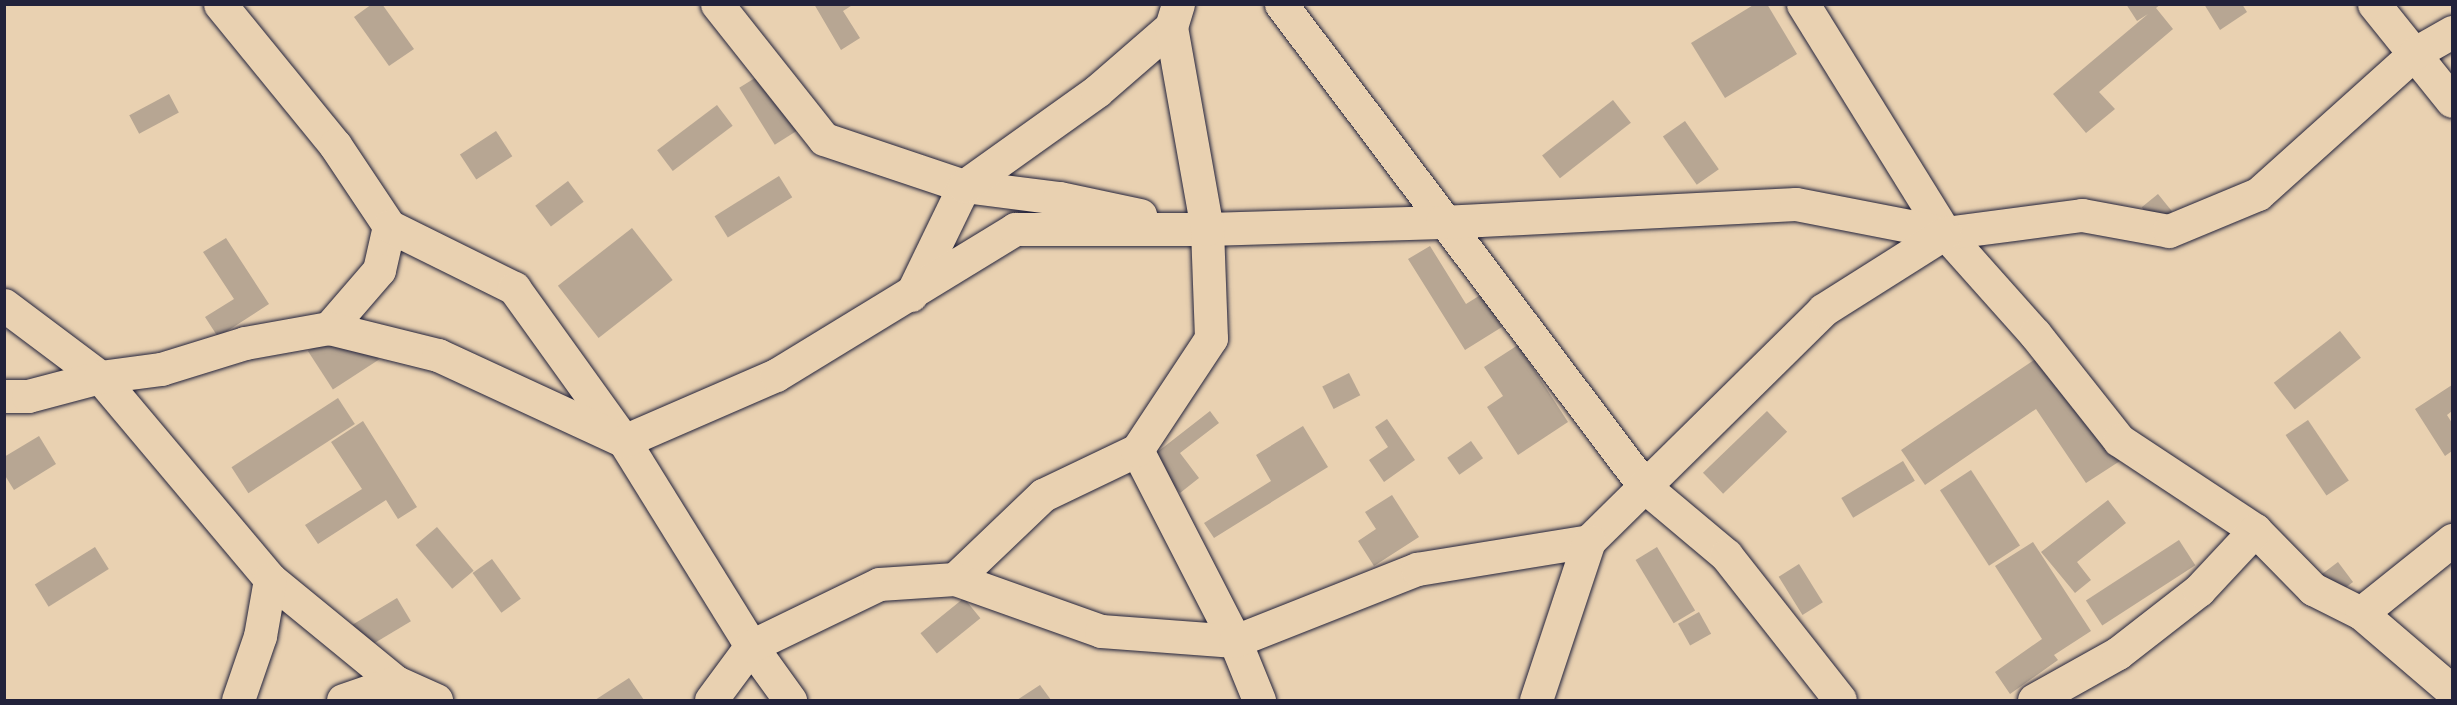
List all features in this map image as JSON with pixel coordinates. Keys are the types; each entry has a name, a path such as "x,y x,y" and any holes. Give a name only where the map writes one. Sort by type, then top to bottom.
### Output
{"street":[{"path":"220,4 335,145 389,226 514,288 624,441 751,646 790,700"},
{"path":"717,4 824,139 964,186 1059,198 1207,229"},
{"path":"1281,4 1442,222 1646,487 1726,555 1840,700"},
{"path":"1803,4 1945,233 2035,334 2119,440 2255,530 2313,589 2361,613 2452,690"},
{"path":"2374,4 2452,101"},
{"path":"911,295 964,186 1097,91 1174,16"},
{"path":"955,579 1043,495 1137,450 1211,338 1207,229 1174,16"},
{"path":"4,396 28,396 100,377 160,369 244,343 330,328 438,355 624,441 776,375 911,295 1015,229 1207,229 1442,222 1796,204 1945,233 2082,215 2169,231 2258,194 2415,53 2452,32"},
{"path":"330,328 379,270 389,226"},
{"path":"1536,700 1589,541 1823,310 1945,233"},
{"path":"4,305 100,377 270,579 396,682 436,700"},
{"path":"1137,450 1235,641 1259,700"},
{"path":"2034,700 2118,653 2199,590 2255,530"},
{"path":"2361,613 2452,540"},
{"path":"711,700 751,646 879,584 955,579 1101,631 1235,641 1417,569 1589,541"},
{"path":"238,700 260,636 270,579"},
{"path":"344,700 396,682"}],"building":[{"path":"372,4 382,4 414,49 389,66 354,17"},
{"path":"814,4 854,4 843,11 860,38 841,50"},
{"path":"1755,4 1767,4 1797,54 1725,98 1691,43"},
{"path":"2126,4 2161,4 2156,8 2173,29 2099,92 2115,109 2086,133 2053,94 2148,14 2137,21"},
{"path":"2204,4 2242,4 2247,12 2220,30"},
{"path":"763,73 799,130 775,145 739,88"},
{"path":"169,94 179,113 139,134 129,115"},
{"path":"1613,100 1631,123 1560,178 1542,155"},
{"path":"717,105 733,126 673,171 657,150"},
{"path":"1685,121 1719,169 1697,185 1663,136"},
{"path":"496,131 512,156 476,180 460,154"},
{"path":"779,176 792,197 728,237 715,216"},
{"path":"568,181 584,202 551,226 535,206"},
{"path":"2158,194 2174,214 2158,227 2142,207"},
{"path":"632,228 673,280 599,338 558,286"},
{"path":"226,238 269,304 218,337 205,317 234,299 203,252"},
{"path":"1430,246 1466,304 1482,294 1502,327 1465,350 1408,259"},
{"path":"354,321 379,360 333,390 308,351"},
{"path":"2340,331 2361,358 2295,410 2274,383"},
{"path":"1518,345 1568,422 1518,455 1487,407 1503,396 1484,367"},
{"path":"2046,352 2120,461 2086,483 2036,409 1925,485 1901,450"},
{"path":"1349,373 1360,395 1334,409 1322,387"},
{"path":"2452,385 2452,411 2447,415 2452,423 2452,451 2445,456 2415,409"},
{"path":"338,398 355,424 248,493 231,467"},
{"path":"1210,411 1219,423 1180,453 1199,478 1180,493 1151,457"},
{"path":"1767,411 1787,432 1723,494 1703,473"},
{"path":"1387,419 1415,460 1384,482 1369,460 1388,447 1375,427"},
{"path":"2308,420 2349,481 2326,496 2286,435"},
{"path":"363,421 417,507 398,519 386,500 318,544 305,525 362,489 331,442"},
{"path":"1303,426 1328,467 1214,538 1204,523 1271,481 1256,455"},
{"path":"39,436 56,464 14,490 4,474 4,457"},
{"path":"1471,441 1483,458 1459,475 1447,458"},
{"path":"1903,461 1915,481 1853,518 1841,498"},
{"path":"1971,470 2020,545 1989,566 1940,490"},
{"path":"1392,495 1419,537 1374,566 1358,541 1376,529 1365,512"},
{"path":"2108,500 2126,523 2077,562 2091,580 2075,593 2041,552"},
{"path":"437,527 474,571 452,589 416,545"},
{"path":"2179,540 2195,565 2102,626 2086,600"},
{"path":"2033,542 2091,631 2054,655 2058,660 2010,694 1995,672 2042,639 1995,566"},
{"path":"95,547 109,569 49,607 35,585"},
{"path":"1657,547 1695,610 1674,623 1636,560"},
{"path":"492,559 521,599 501,613 473,573"},
{"path":"2338,562 2353,582 2331,598 2316,578"},
{"path":"1799,564 1823,602 1802,615 1779,577"},
{"path":"397,598 411,621 365,649 351,626"},
{"path":"964,598 980,618 937,653 920,633"},
{"path":"1699,612 1711,634 1690,646 1678,624"},
{"path":"629,678 644,700 595,700"},
{"path":"1040,685 1051,700 1017,700"}]}
